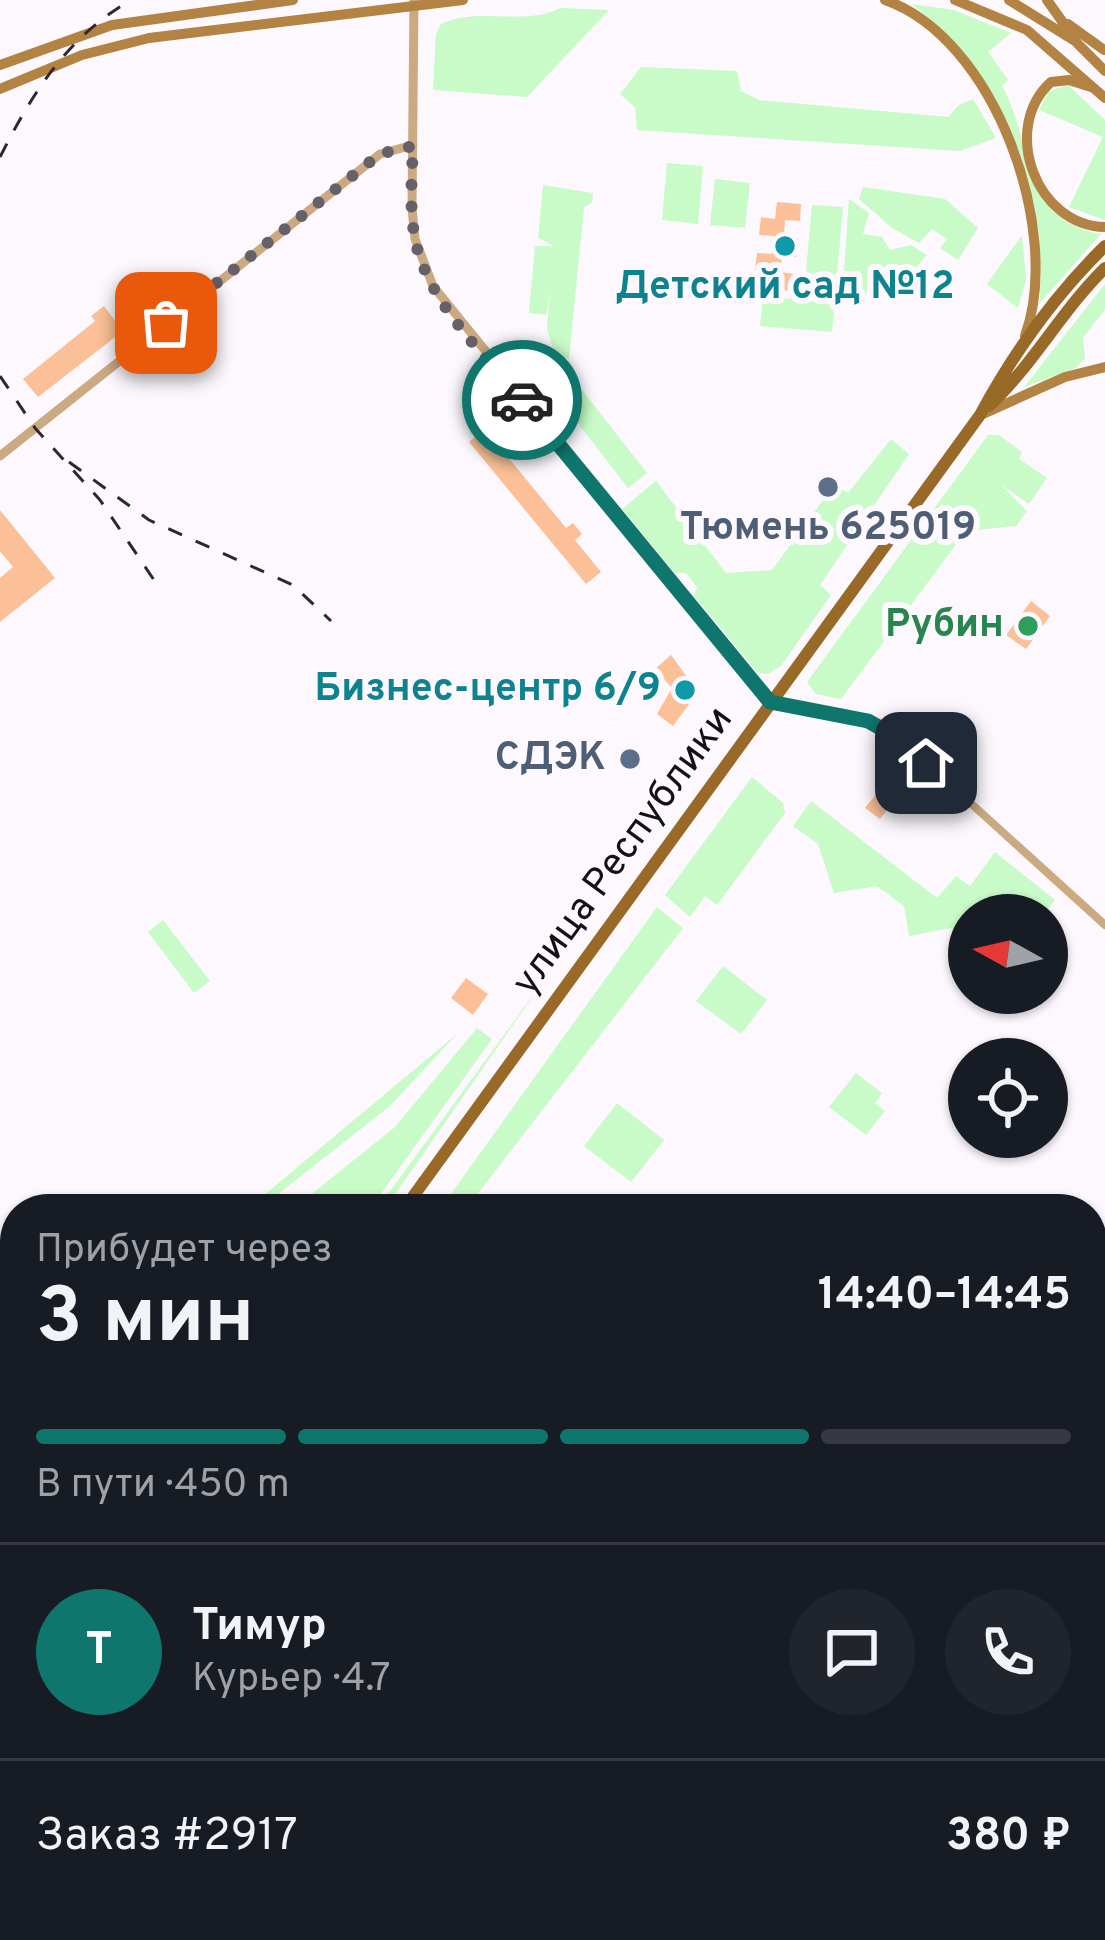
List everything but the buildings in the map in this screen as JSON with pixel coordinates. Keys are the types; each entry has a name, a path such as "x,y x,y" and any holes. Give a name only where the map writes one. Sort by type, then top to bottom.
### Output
{"main road":[{"path":"0,65 112,26 293,0"},
{"path":"0,89 82,55 149,38 463,0"},
{"path":"885,0 906,9 948,46 975,78 1012,148 1032,213 1037,249 1033,316 1024,340"},
{"path":"955,0 1009,19 1065,59 1105,98"},
{"path":"1047,0 1080,46"},
{"path":"1009,19 1015,1 1080,46 1105,71"},
{"path":"1067,23 1105,50"},
{"path":"1080,46 1105,50"},
{"path":"1094,88 1069,80 1052,82 1033,108 1027,144 1040,187 1053,207 1075,220 1105,227"},
{"name":"улица Республики","path":"415,1194 980,415 1024,340 1105,246"},
{"name":"улица Республики","path":"980,415 1013,384 1081,292 1105,268"},
{"path":"980,415 1065,377 1105,367"}],"street":[{"path":"414,3 415,239 433,286 770,702 868,721 900,739 1105,925"},
{"path":"0,456 380,154 413,146"}],"green space":[{"path":"911,4 954,10 1011,33 988,52 1008,80 1002,86 1032,176 1055,213 1074,226 1101,234 1039,304 1037,220 1014,137 971,63"},
{"path":"560,8 609,10 527,97 433,90 436,34 441,24 471,17 531,16"},
{"path":"641,67 737,71 741,91 759,100 948,117 973,99 996,138 960,151 637,130 635,107 620,94"},
{"path":"1068,85 1105,120 1105,220 1069,207 1103,137 1039,110 1049,91"},
{"path":"667,163 703,166 698,224 662,220"},
{"path":"715,179 750,183 745,228 710,225"},
{"path":"543,185 593,193 592,202 584,208 569,359 555,355 547,329 550,290 546,315 529,313 535,246 554,246 538,238"},
{"path":"863,187 945,199 978,228 958,260 940,248 947,239 932,229 919,243 892,228 859,199"},
{"path":"849,199 869,213 863,234 882,237 890,250 911,245 927,255 905,281 898,276 888,289 872,285 861,301 842,299"},
{"path":"812,205 843,207 835,297 804,294"},
{"path":"1022,235 1026,280 1018,308 987,284"},
{"path":"1105,284 1105,309 1083,338 1085,358 1076,368 1024,387"},
{"path":"763,296 835,303 832,332 760,326"},
{"path":"575,381 647,473 628,488 560,400"},
{"path":"988,435 999,435 1022,452 1019,459 1047,478 1029,504 1001,485 1027,511 1016,526 966,531 841,699 816,694 807,682"},
{"path":"891,439 909,454 820,585 831,595 781,666 768,674 758,673 694,596 697,587 686,573 675,573 622,509 656,481 726,573 772,570 834,485 848,493"},
{"path":"752,777 783,803 785,813 717,905 705,896 690,917 665,895"},
{"path":"811,801 937,898 956,876 970,886 995,852 1048,894 948,894 948,929 909,936 904,906 877,886 834,893 818,844 793,826"},
{"path":"657,907 683,928 478,1194 451,1194"},
{"path":"163,920 210,981 194,993 148,932"},
{"path":"723,966 767,1000 741,1034 696,1001"},
{"path":"547,976 395,1194 388,1194"},
{"path":"477,1028 492,1039 381,1194 312,1194 395,1127"},
{"path":"458,1033 390,1106 278,1194 265,1194"},
{"path":"856,1073 882,1093 875,1103 885,1111 866,1135 829,1107"},
{"path":"617,1103 664,1140 631,1182 584,1146"}],"railway":[{"path":"0,157 54,68 88,31 131,0"},
{"path":"0,376 35,428 100,500 154,580"},
{"path":"69,462 149,520 293,585 331,621"}],"way so far":[{"path":"166,323 380,154 413,146 412,208 423,266 449,310 522,400"}],"place":[{"name":"Детский сад №12","path":"785,246"},
{"name":"Тюмень 625019","path":"828,487"},
{"name":"Рубин","path":"1028,626"},
{"name":"Бизнес-центр 6/9","path":"685,690"},
{"name":"СДЭК","path":"630,759"}],"route":[{"path":"522,400 770,702 868,721 900,739 926,763"}]}
